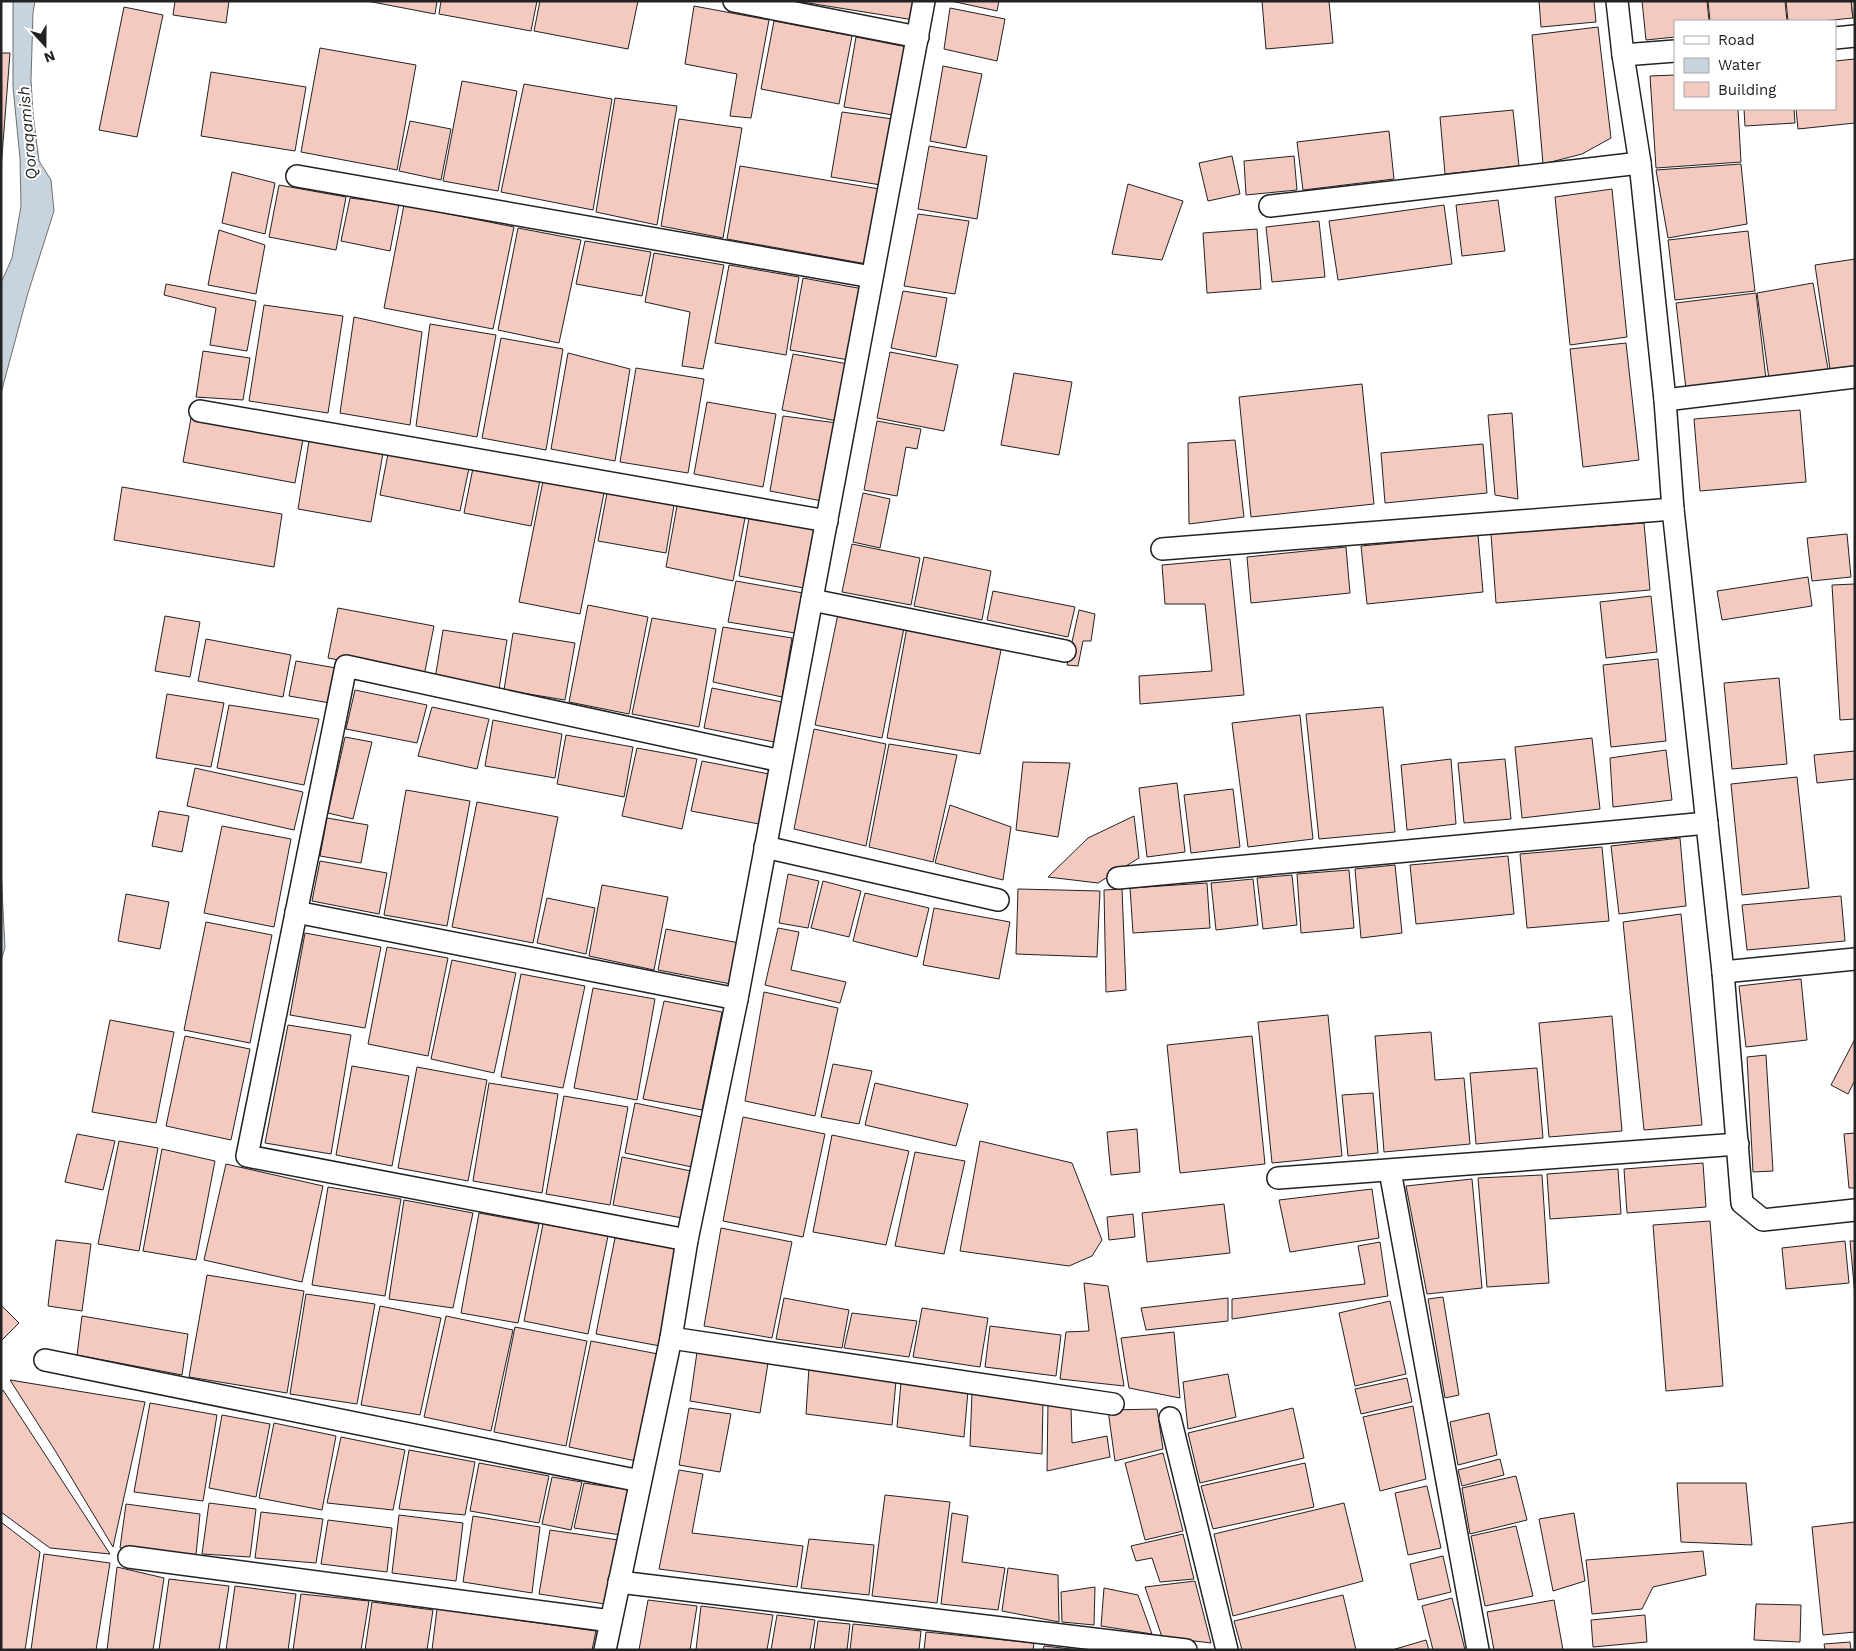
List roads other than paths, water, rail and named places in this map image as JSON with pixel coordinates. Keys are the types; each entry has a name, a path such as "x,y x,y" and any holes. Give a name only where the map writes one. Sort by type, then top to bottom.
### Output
{"street":[{"path":"734,1 918,37"},
{"path":"605,1650 670,1338 687,1240 737,998 924,1"},
{"path":"1617,1 1623,55 1640,163 1665,400 1673,509 1723,972 1742,1203 1763,1220 1855,1210"},
{"path":"1836,38 1855,36"},
{"path":"1623,55 1674,51"},
{"path":"1270,206 1640,163"},
{"path":"297,176 872,277"},
{"path":"1665,400 1855,377"},
{"path":"200,411 827,521"},
{"path":"1162,548 1673,509"},
{"path":"812,600 1065,651"},
{"path":"687,1240 247,1156 346,666 782,761"},
{"path":"1118,878 1708,823"},
{"path":"765,846 998,900"},
{"path":"296,912 737,998"},
{"path":"1723,972 1855,959"},
{"path":"1278,1178 1738,1144"},
{"path":"1390,1171 1478,1650"},
{"path":"670,1338 1113,1404"},
{"path":"45,1360 640,1481"},
{"path":"1170,1418 1227,1650"},
{"path":"129,1557 611,1621"},
{"path":"619,1582 1186,1650"}],"water":[{"name":"Qoraqamish","path":"13,1 35,1 31,80 33,114 39,161 51,180 54,211 28,293 1,393 1,283 12,258 21,206 20,158 13,87"},
{"path":"1,870 5,948 1,960"}]}
